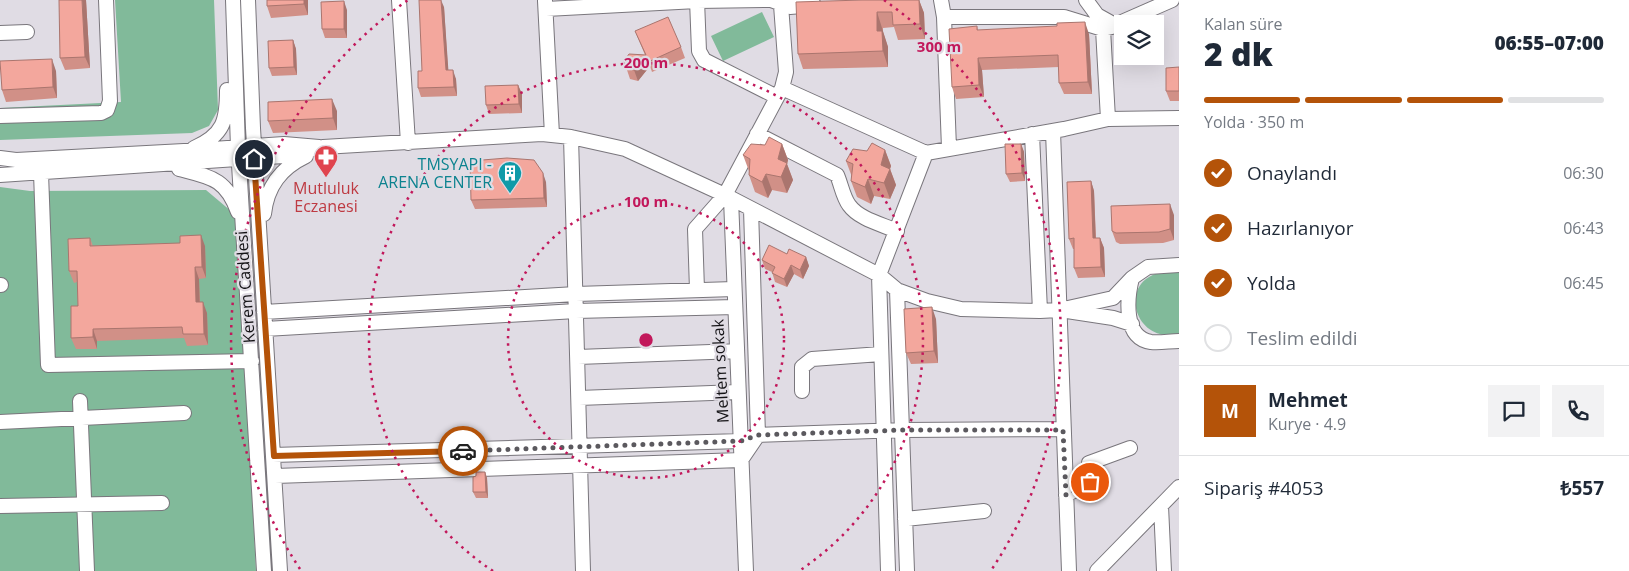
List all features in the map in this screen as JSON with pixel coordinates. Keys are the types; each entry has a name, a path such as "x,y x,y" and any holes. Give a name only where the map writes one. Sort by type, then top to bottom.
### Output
{"street":[{"path":"0,116 101,113 106,110 110,101 106,0"},
{"name":"Kerem Caddesi","path":"232,0 238,154 264,571"},
{"name":"Kerem Caddesi","path":"248,0 254,152 280,571"},
{"path":"399,0 408,143"},
{"path":"552,135 546,4 697,0 774,2 790,7 827,4"},
{"path":"697,0 699,52 704,60 926,153 1108,119 1179,118"},
{"path":"941,0 944,17 949,148"},
{"path":"1086,0 1109,27 1108,119"},
{"path":"944,17 1064,17 1109,27 1172,0"},
{"path":"697,290 695,229 728,197 756,134 780,92 786,72 774,2"},
{"path":"0,33 27,32"},
{"path":"184,151 210,139 225,121 228,80 235,63"},
{"path":"1053,130 1069,571"},
{"path":"756,134 837,176 847,203 853,209 866,218 896,231"},
{"path":"1032,134 1040,310"},
{"path":"0,175 167,165 254,152 295,155 322,147 552,135 571,137 625,148 728,197 879,275 897,290 927,301 961,309 1059,310 1113,318 1132,324"},
{"path":"571,137 583,571"},
{"path":"260,240 265,202 270,187 290,165 322,147"},
{"path":"0,158 16,160 184,151 238,154"},
{"path":"888,571 879,275 926,153"},
{"path":"167,165 205,174 220,183 234,200 244,232"},
{"path":"41,173 48,365 252,361"},
{"name":"Meltem sokak","path":"728,197 735,307 746,571"},
{"path":"275,476 741,460 758,435 751,209"},
{"path":"1059,310 1113,298 1132,278 1148,267 1179,265"},
{"path":"1132,278 1128,295 1129,314 1135,332 1150,342 1179,341"},
{"path":"264,312 576,294 734,289"},
{"path":"897,290 903,430 906,571"},
{"path":"265,329 576,311 735,307"},
{"path":"1164,341 1179,350"},
{"path":"578,357 737,351"},
{"path":"802,390 802,367 812,359 880,354"},
{"path":"579,398 738,392"},
{"path":"80,401 87,571"},
{"path":"0,422 184,413"},
{"path":"274,456 580,448 741,441 758,435 903,430 1063,430"},
{"path":"1066,495 1090,482 1089,463 1130,448"},
{"path":"1097,571 1179,487"},
{"path":"0,506 162,503"},
{"path":"1161,506 1164,571"},
{"path":"905,519 984,511"}],"green space":[{"path":"115,0 214,0 218,110 209,126 192,133 0,140 0,108 121,102"},
{"path":"762,12 774,37 723,61 711,36"},
{"path":"0,187 30,191 206,190 238,217 256,571 0,571"},
{"path":"1179,270 1179,334 1162,335 1152,331 1140,318 1136,310 1136,294 1146,279 1153,275"}],"building":[{"path":"59,0 82,0 85,57 60,58"},
{"path":"267,0 304,0 304,4 267,6"},
{"path":"419,0 441,0 446,70 453,70 454,87 418,88 418,71 422,71"},
{"path":"919,0 920,24 893,25 892,12 877,12 877,31 882,31 883,51 798,54 796,2"},
{"path":"344,1 344,29 322,29 321,2"},
{"path":"668,17 681,47 648,62 646,56 634,70 626,68 624,61 629,54 646,55 635,31"},
{"path":"1085,22 1088,82 1059,83 1058,55 978,58 979,85 952,87 949,29 977,26 977,30 1057,26 1057,23"},
{"path":"293,40 294,67 269,68 268,41"},
{"path":"52,59 53,87 2,90 0,61"},
{"path":"1179,67 1179,91 1166,91 1166,68"},
{"path":"518,85 519,104 486,105 485,86"},
{"path":"332,99 333,118 268,121 268,102"},
{"path":"769,137 782,144 778,159 787,163 781,177 766,174 762,182 749,175 750,159 743,155 751,144 765,145"},
{"path":"872,143 885,150 881,165 890,169 884,183 868,179 865,187 851,181 853,164 846,161 853,149 867,151"},
{"path":"1005,144 1021,144 1022,173 1006,174"},
{"name":"TMSYAPI - ARENA CENTER","path":"507,158 534,160 543,173 544,198 471,200 470,161"},
{"path":"1091,181 1093,238 1100,238 1101,267 1074,268 1074,238 1069,239 1067,182"},
{"path":"1170,204 1170,229 1159,232 1116,233 1112,231 1111,206"},
{"path":"201,235 202,267 195,267 196,302 203,302 204,334 183,334 182,327 93,329 93,337 71,338 71,306 78,306 77,271 69,271 68,239 90,238 90,246 180,243 180,236"},
{"path":"769,245 787,254 789,249 806,257 800,270 791,265 784,279 772,273 775,267 762,260"},
{"path":"932,307 934,351 906,353 904,309"},
{"path":"476,472 485,472 486,492 473,492 473,477 476,476"}],"way so far":[{"path":"463,451 741,441 758,435 903,430 1063,430 1066,495 1090,482"}],"place":[{"name":"Mutluluk Eczanesi","path":"326,178"},
{"name":"TMSYAPI - ARENA CENTER","path":"510,194"}],"route":[{"path":"254,159 274,456 463,451"}]}
